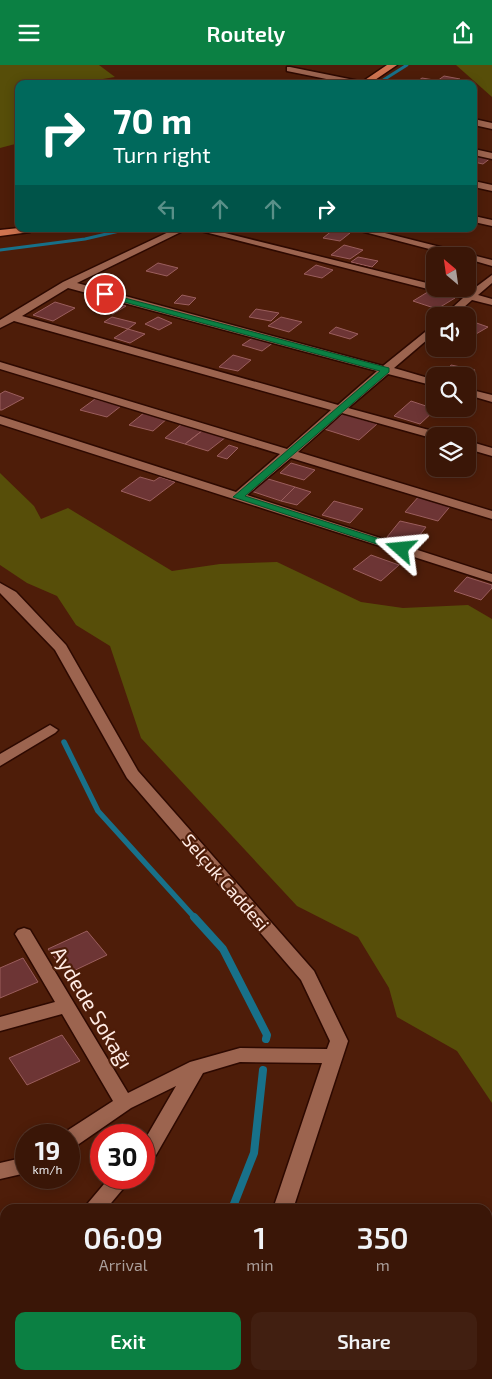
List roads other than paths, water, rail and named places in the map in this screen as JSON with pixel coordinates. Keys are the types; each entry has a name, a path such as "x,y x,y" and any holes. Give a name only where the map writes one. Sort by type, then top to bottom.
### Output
{"main road":[{"path":"369,80 393,65"},
{"path":"0,233 15,231"}],"street":[{"path":"290,69 344,80"},
{"path":"477,123 492,126"},
{"path":"477,153 492,156"},
{"path":"477,185 492,188"},
{"path":"477,220 492,223"},
{"path":"0,325 67,284 176,232"},
{"path":"210,232 426,285"},
{"path":"370,232 431,247"},
{"path":"476,259 492,263"},
{"path":"476,292 492,278"},
{"path":"67,284 426,381"},
{"path":"459,307 471,297 492,302"},
{"path":"12,317 426,433"},
{"path":"238,497 426,335"},
{"path":"0,365 492,515"},
{"path":"476,395 492,399"},
{"path":"0,420 492,578"},
{"path":"476,448 492,453"},
{"name":"Selçuk Caddesi","path":"0,587 11,595 61,648 132,774 308,976 339,1041 285,1204"},
{"path":"0,761 50,730"},
{"name":"Aydede Sokağı","path":"24,934 124,1103"},
{"path":"0,1024 66,1006"},
{"path":"80,1133 124,1103 197,1067 240,1055 334,1056"},
{"path":"155,1140 197,1067"},
{"path":"0,1171 15,1168"},
{"path":"98,1204 111,1189"}],"waterway":[{"path":"383,80 407,65"},
{"path":"0,250 85,239 115,232"},
{"path":"64,742 98,811 195,918"},
{"path":"194,917 223,949 267,1035 266,1039"},
{"path":"234,1204 254,1153 263,1070"}]}
